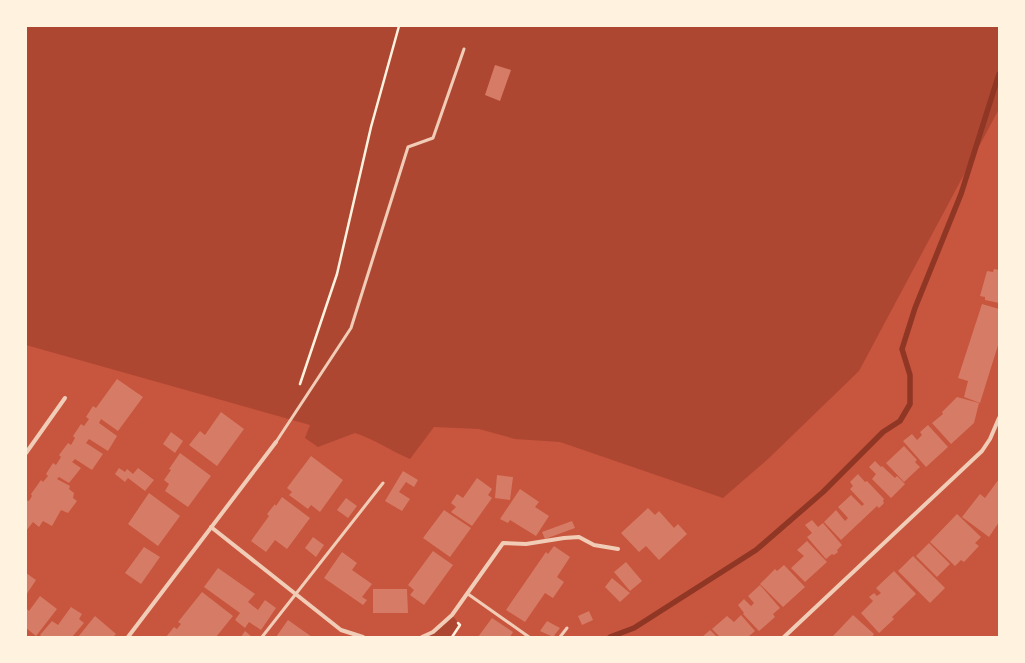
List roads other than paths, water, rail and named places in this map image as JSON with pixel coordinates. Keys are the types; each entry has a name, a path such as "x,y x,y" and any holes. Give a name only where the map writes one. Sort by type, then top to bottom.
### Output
{"street":[{"path":"26,453 65,398"},
{"path":"784,637 982,451 990,439 999,418"},
{"path":"128,637 276,442"},
{"path":"211,527 341,630 363,637"},
{"path":"422,637 433,632 452,615 503,543 526,544 579,537 594,546 618,549"}],"lane":[{"path":"276,442 351,328 408,148 433,138 464,50"},
{"path":"262,637 383,483"},
{"path":"468,594 529,637"},
{"path":"560,637 567,628"}],"waterway":[{"path":"610,637 634,628 756,550 823,492 883,432 900,421 910,404 910,375 902,349 915,308 961,194 999,74"}]}
